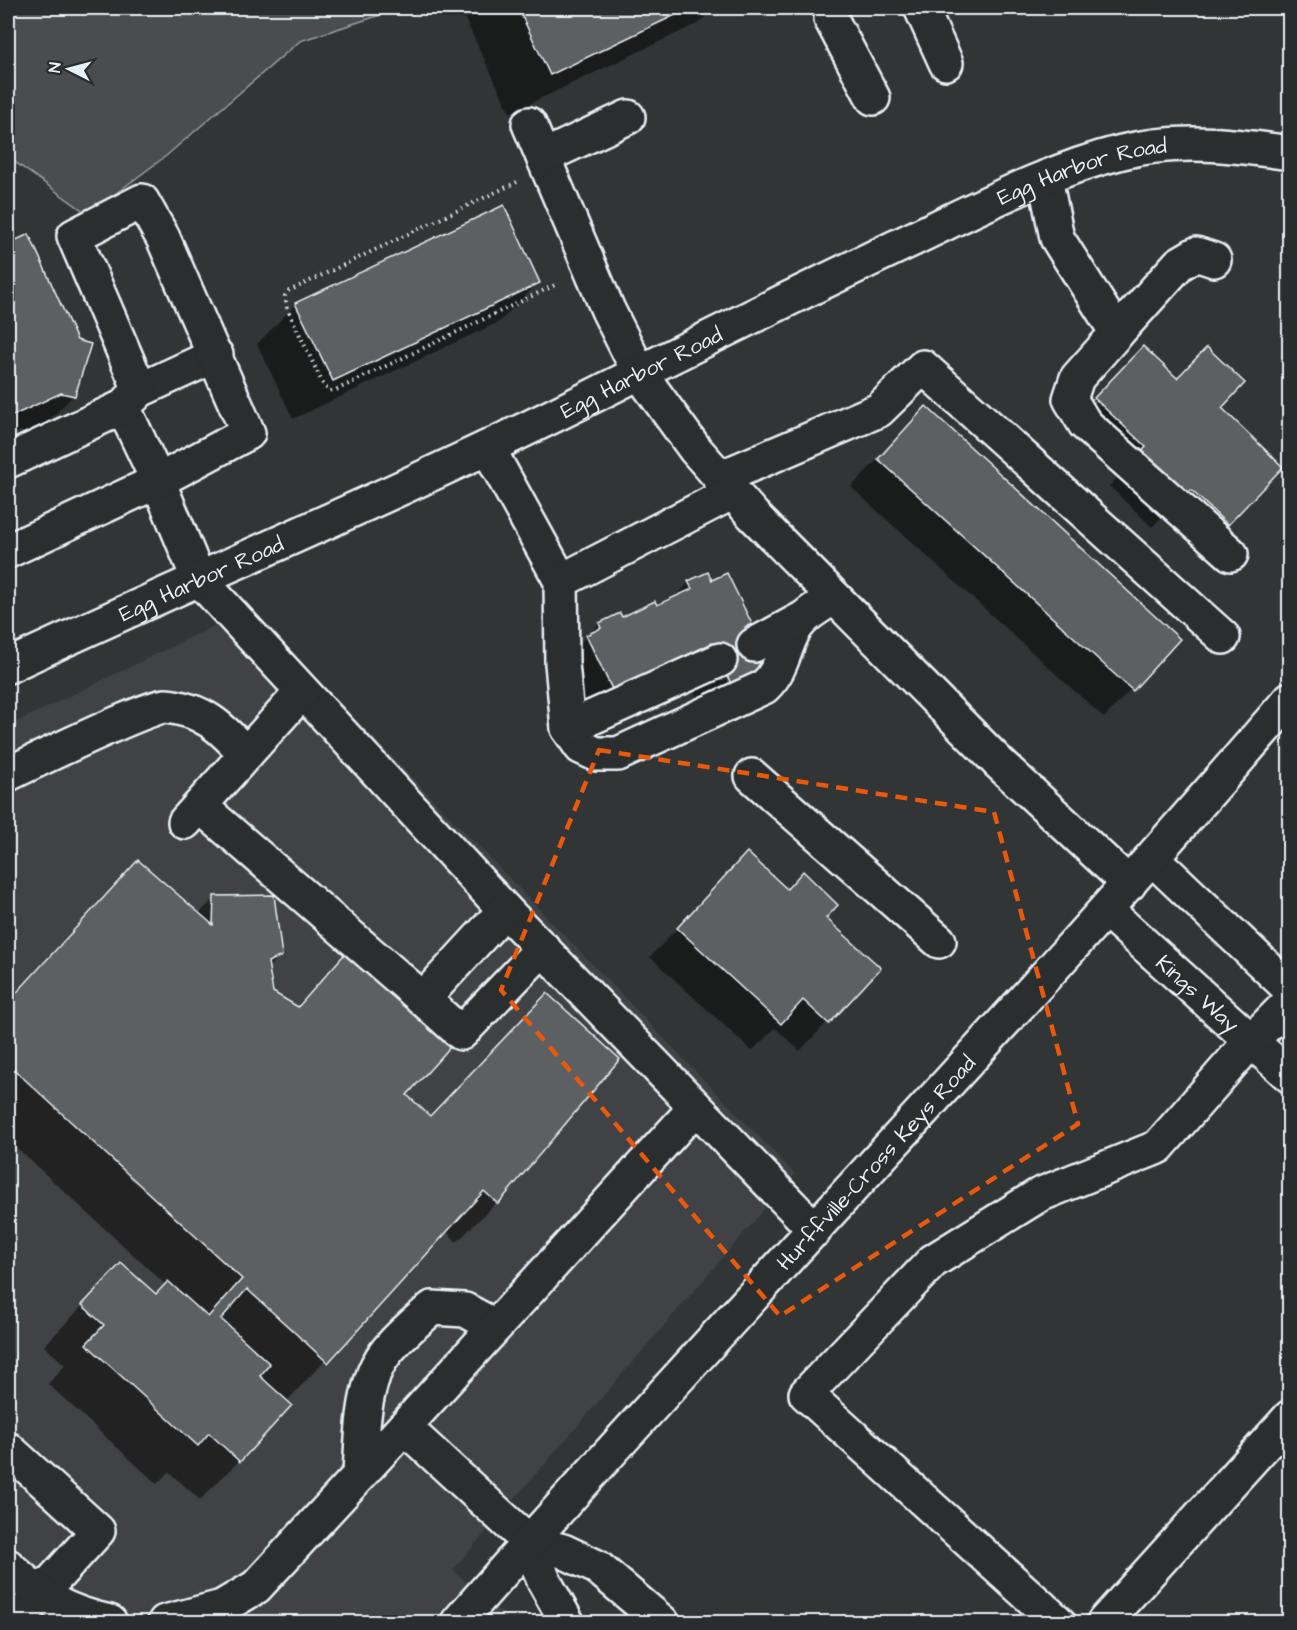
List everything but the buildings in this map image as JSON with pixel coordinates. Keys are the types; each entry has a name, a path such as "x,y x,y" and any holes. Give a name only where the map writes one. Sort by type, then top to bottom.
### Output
{"main road":[{"path":"921,8 946,63"},
{"path":"831,19 873,98"},
{"path":"543,157 627,117"},
{"path":"529,124 608,310 639,372 695,449 834,597 999,763 1129,884"},
{"name":"Egg Harbor Road","path":"8,666 489,448 832,277 1045,178 1124,151 1158,146 1190,143 1290,153"},
{"path":"1045,178 1057,238 1118,333"},
{"path":"8,551 158,481 248,433 216,355 163,238 142,201 74,236 158,481 198,578 505,910 815,1230"},
{"path":"1214,260 1196,254 1179,264 1077,378 1070,399 1085,424 1231,554"},
{"path":"8,461 216,355"},
{"path":"561,580 727,485 879,410 923,367 1223,637"},
{"path":"489,448 561,580 561,663 568,728 581,747 596,754 618,754 686,725 764,687 776,677 787,645 802,619"},
{"path":"754,645 802,619 834,597"},
{"path":"568,728 720,660"},
{"path":"302,692 192,814 423,999 461,1033 543,948"},
{"name":"Hurffville-Cross Keys Road","path":"458,1623 529,1542 1153,859 1290,699"},
{"path":"8,774 162,705 193,712 219,725 246,754"},
{"path":"752,776 939,941"},
{"path":"1153,859 1290,989"},
{"path":"423,999 505,910"},
{"name":"Kings Way","path":"1106,910 1290,1076"},
{"path":"1058,1623 806,1394 933,1261 1039,1195 1158,1147 1251,1041 1290,1002"},
{"path":"165,1623 222,1607 256,1587 695,1108"},
{"path":"360,1474 363,1422 375,1372 400,1337 432,1308 465,1310 495,1326"},
{"path":"1104,1623 1290,1417"},
{"path":"404,1427 529,1542 544,1581 567,1623"},
{"path":"8,1449 98,1531 15,1623"},
{"path":"529,1542 563,1551 597,1567 662,1623"},
{"path":"8,1566 40,1596 85,1617 110,1623"}],"path":[{"path":"517,182 289,291 285,296 287,309 324,386 330,391 555,285"}],"highlighted area":[{"path":"599,750 994,812 1078,1124 780,1316 501,990"}],"shaded area":[{"path":"8,8 402,8 300,41 166,156 88,214 8,157"},
{"path":"249,609 795,1174 453,1570 512,1622 8,1622 8,726"}]}
